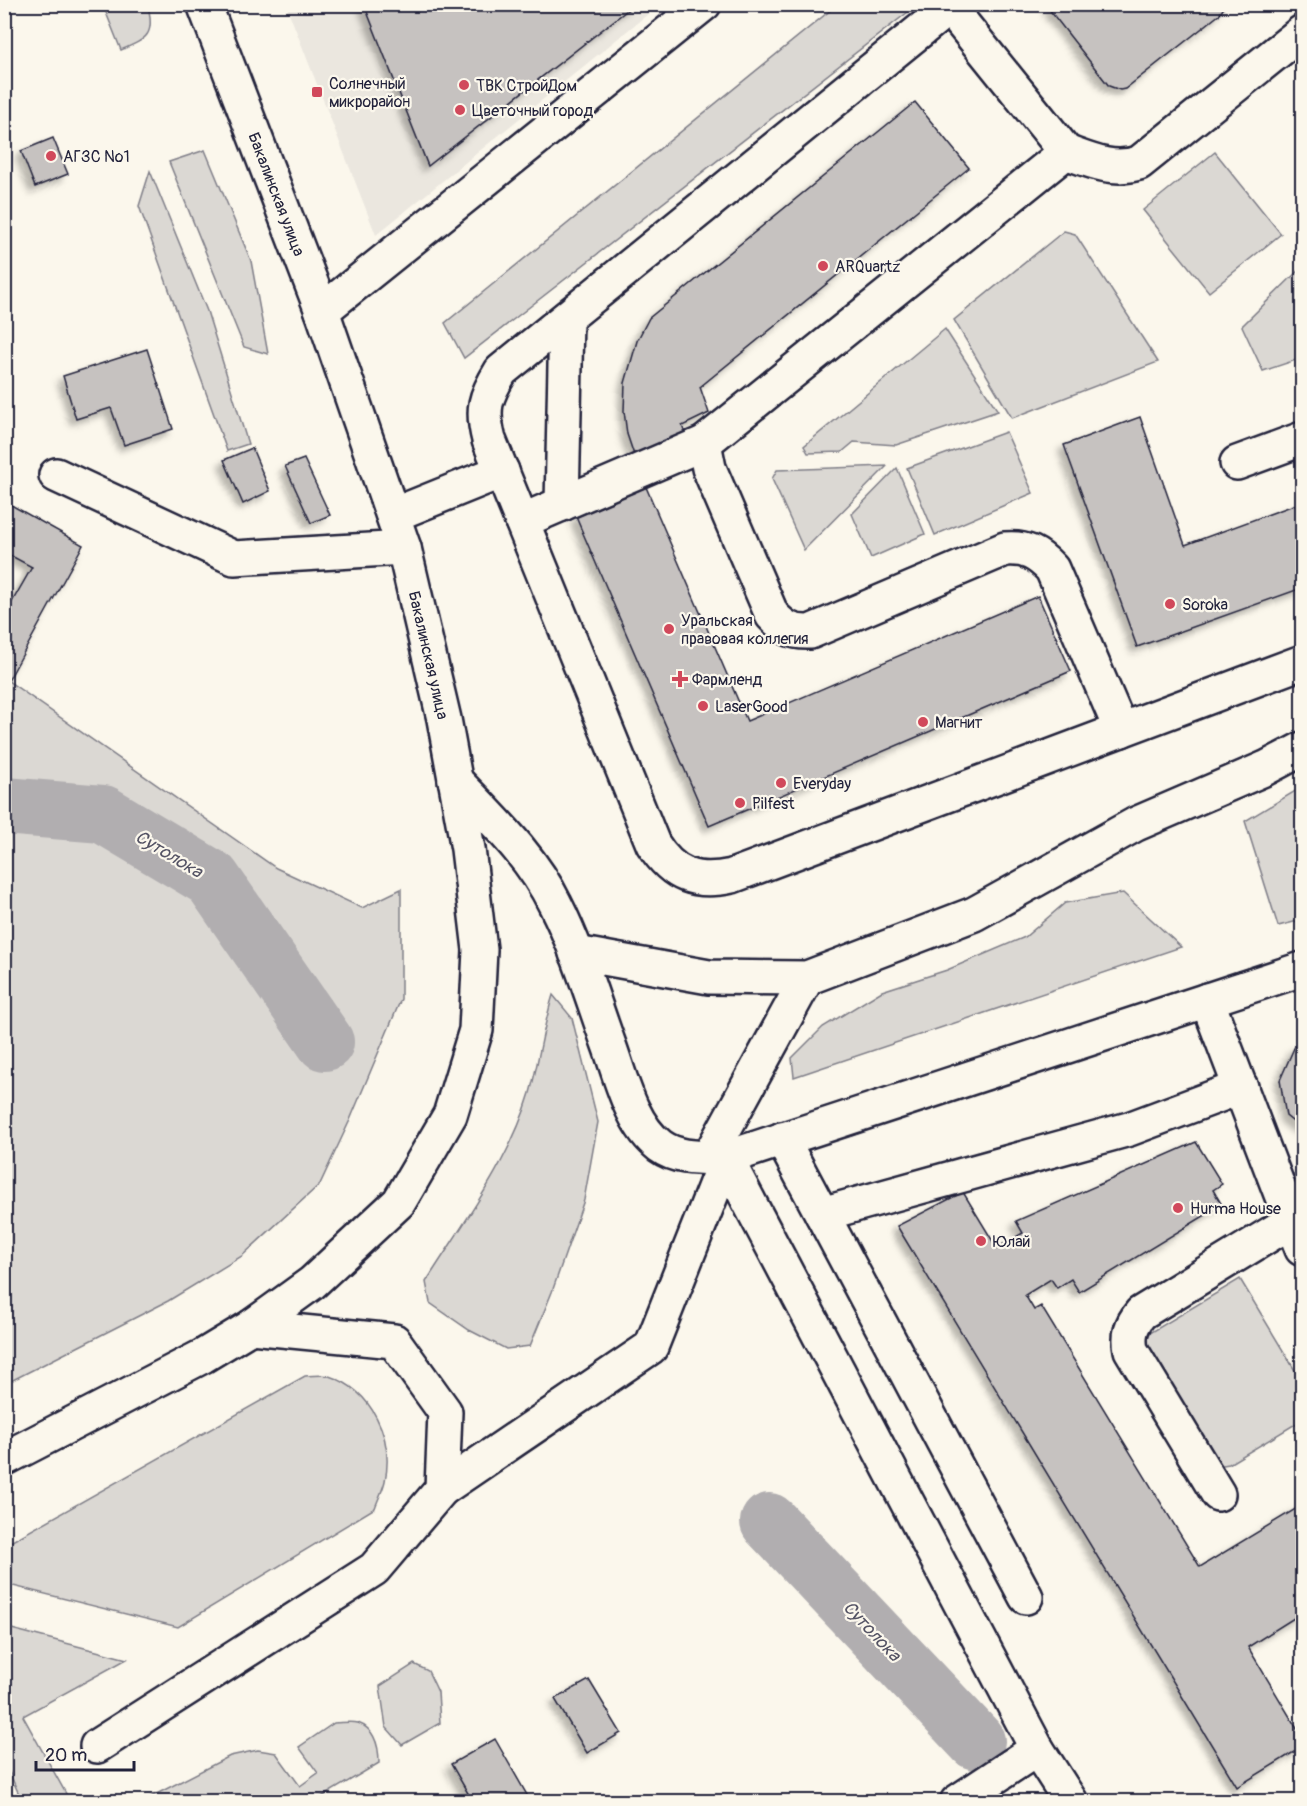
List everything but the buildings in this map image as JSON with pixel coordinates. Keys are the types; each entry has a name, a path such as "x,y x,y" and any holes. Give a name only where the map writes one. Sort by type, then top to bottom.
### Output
{"street":[{"name":"Бакалинская улица","path":"4,1459 203,1356 251,1327 312,1283 399,1202 450,1115 476,1030 480,950 468,849 444,719 404,548 322,311 204,4"},
{"path":"322,311 704,4"},
{"path":"1302,32 1139,164 1127,167 1103,165 1066,152 951,6 501,371 489,391 484,406 484,423 502,471 653,844 670,866 695,879 715,880 732,876 1302,662"},
{"path":"522,521 704,443 1066,152"},
{"path":"561,504 566,319"},
{"path":"1237,463 1302,439"},
{"path":"704,443 709,468 772,615 782,626 798,632 810,632 1005,549 1017,548 1029,551 1042,557 1052,569 1121,730"},
{"path":"393,515 502,471"},
{"path":"56,475 234,558 404,548"},
{"path":"576,953 709,977 807,978 974,914 1136,824 1266,768 1302,749"},
{"path":"455,780 516,846 537,873 555,902 637,1120 660,1146 682,1157 717,1157 782,1139 1302,969"},
{"path":"97,1746 374,1569 442,1489 651,1347 717,1157 807,978"},
{"path":"1207,1000 1297,1235 1141,1313 1131,1329 1129,1338 1131,1350 1218,1494"},
{"path":"822,1214 1129,1129 1240,1087"},
{"path":"782,1139 1026,1596"},
{"path":"717,1157 1037,1749 1071,1802"},
{"path":"251,1327 394,1341 445,1412 442,1489"},
{"path":"957,1802 1037,1749"}],"shaded area":[{"path":"103,5 148,5 150,23 147,34 138,42 121,50"},
{"path":"286,5 659,5 376,235"},
{"path":"837,5 917,5 464,358 445,323"},
{"path":"205,150 251,261 268,354 244,347 169,162"},
{"path":"1215,152 1281,234 1209,292 1143,210"},
{"path":"150,171 207,311 248,444 227,451 139,206"},
{"path":"1064,231 1075,234 1158,362 1012,418 954,320"},
{"path":"1302,267 1302,358 1263,371 1242,326"},
{"path":"945,329 998,411 896,445 854,442 842,452 808,453 804,446"},
{"path":"1006,432 1033,493 935,535 907,468"},
{"path":"887,466 804,550 772,479 777,470"},
{"path":"897,468 925,534 871,558 852,514"},
{"path":"5,680 276,868 362,908 401,889 401,999 350,1120 320,1184 242,1256 168,1301 5,1384"},
{"path":"1302,787 1302,920 1278,926 1245,821"},
{"path":"1123,893 1181,947 794,1077 792,1058 823,1027 882,991 947,970 1025,937 1065,903"},
{"path":"553,995 572,1018 598,1122 584,1200 552,1292 530,1346 506,1349 469,1330 430,1303 426,1282 485,1190 511,1143 530,1093"},
{"path":"1240,1279 1302,1382 1302,1420 1229,1464 1217,1466 1144,1348 1150,1333"},
{"path":"326,1375 344,1383 357,1392 377,1418 383,1433 387,1465 384,1484 375,1508 178,1627 5,1584 5,1545 305,1376"},
{"path":"4,1627 127,1659 23,1716 70,1801 22,1801 5,1763"},
{"path":"414,1664 428,1671 438,1692 440,1723 402,1745 386,1727 380,1686"},
{"path":"356,1722 364,1726 375,1739 379,1763 315,1801 143,1801 230,1756 258,1750 276,1753 300,1786 318,1773 299,1747 334,1723"}],"waterway":[{"name":"Сутолока","path":"4,806 103,814 212,879 325,1042"},
{"name":"Сутолока","path":"769,1522 976,1741"}],"place":[{"name":"ТВК СтройДом","path":"464,85"},
{"name":"Солнечный микрорайон","path":"317,92"},
{"name":"Цветочный город","path":"460,110"},
{"name":"АГЗС №1","path":"51,156"},
{"name":"ARQuartz","path":"823,266"},
{"name":"Soroka","path":"1170,604"},
{"name":"Уральская правовая коллегия","path":"669,629"},
{"name":"Фармленд","path":"680,679"},
{"name":"LaserGood","path":"703,706"},
{"name":"Магнит","path":"923,722"},
{"name":"Everyday","path":"781,783"},
{"name":"Pilfest","path":"740,803"},
{"name":"Hurma House","path":"1178,1208"},
{"name":"Юлай","path":"981,1241"}]}
